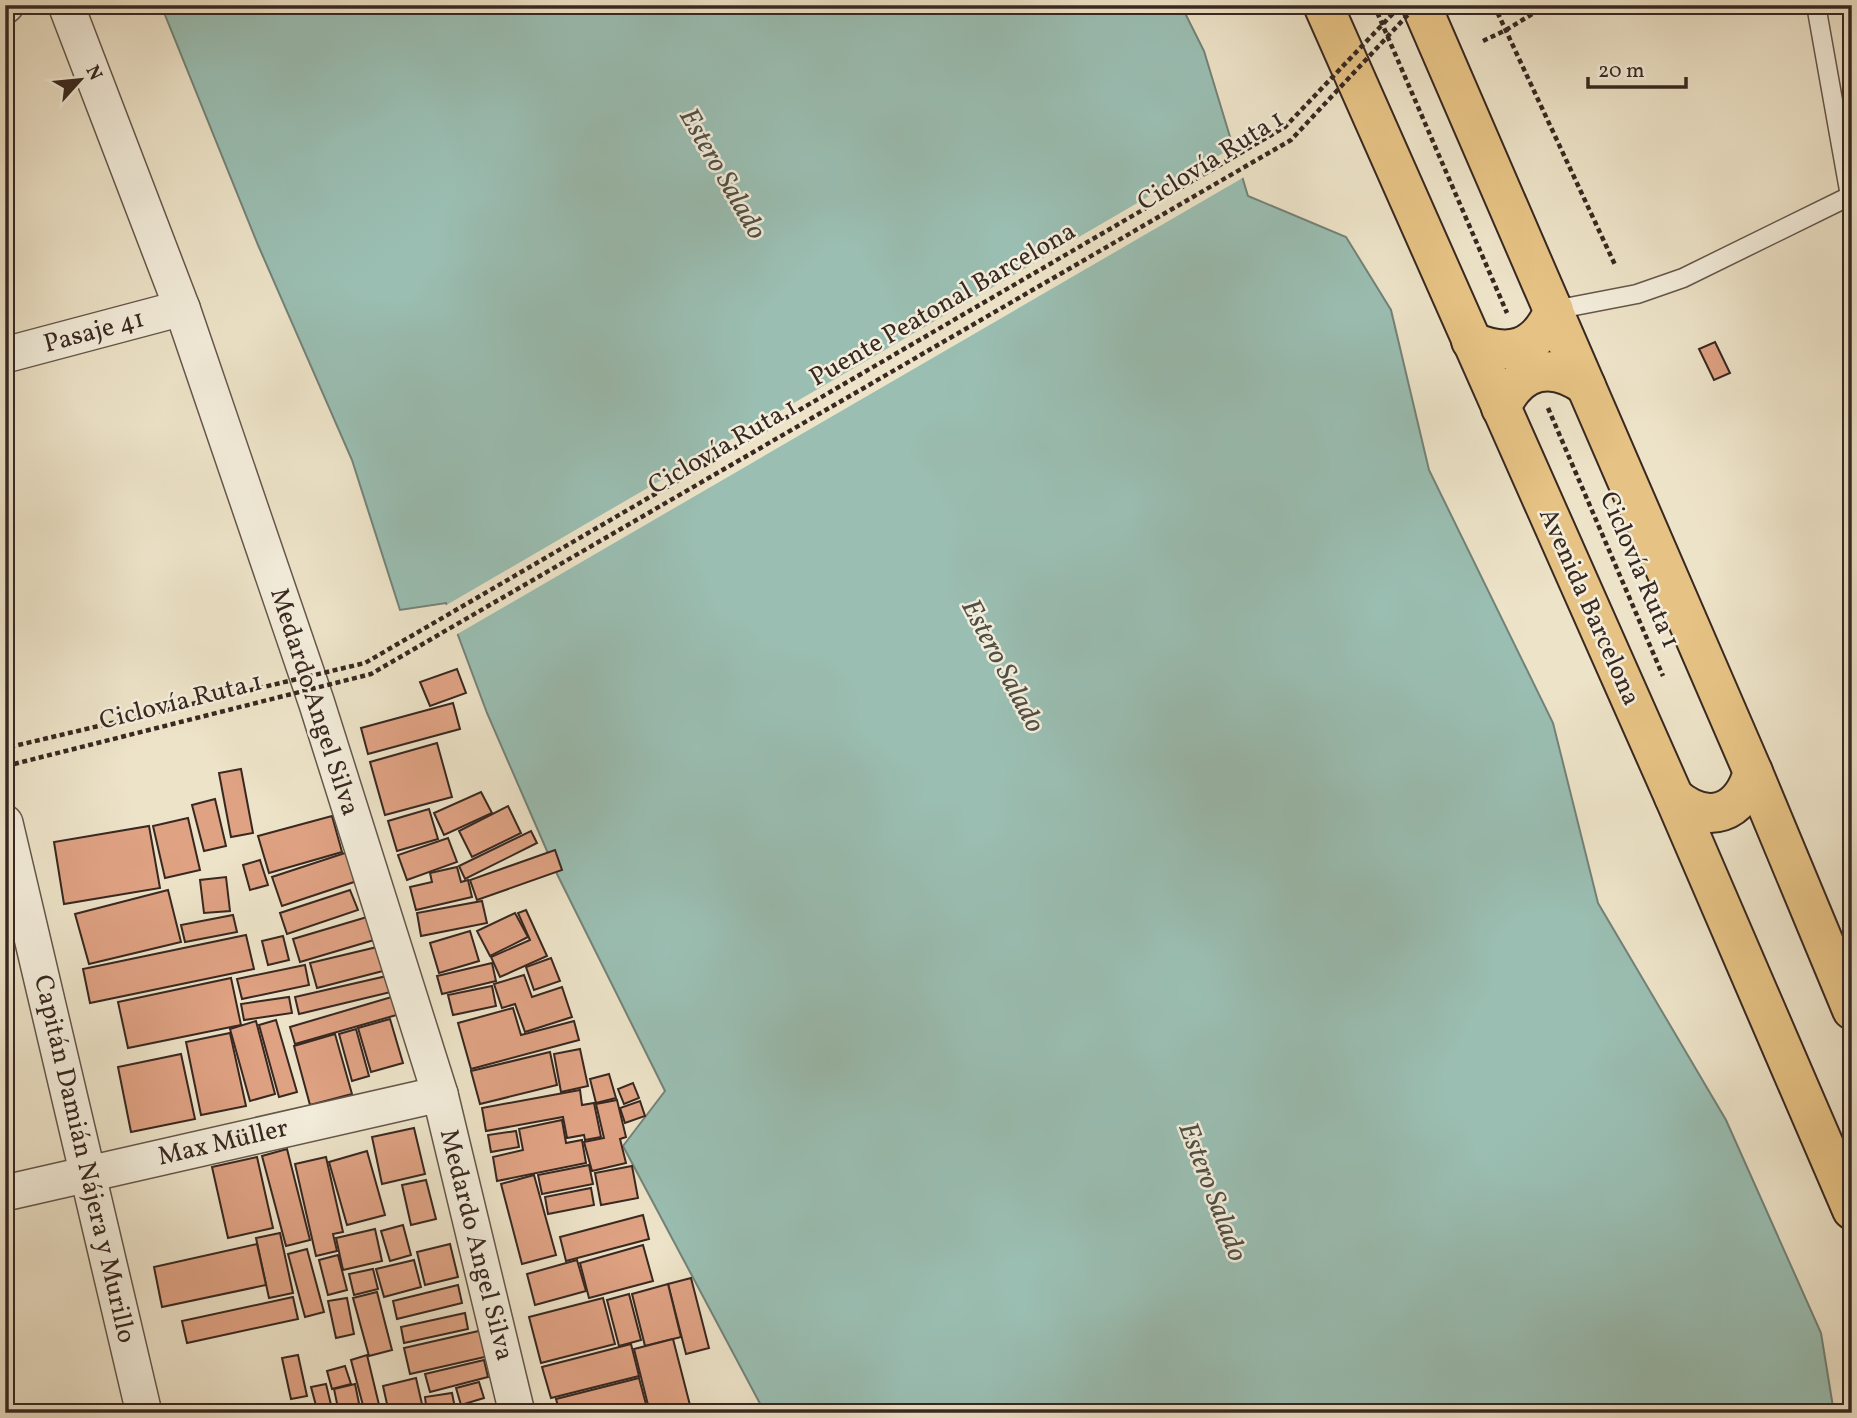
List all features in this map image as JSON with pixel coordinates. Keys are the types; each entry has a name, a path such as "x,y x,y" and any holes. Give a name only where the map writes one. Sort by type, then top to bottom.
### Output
{"main road":[{"name":"Avenida Barcelona","path":"1324,5 1674,797 1852,1210"},
{"path":"1419,5 1555,310 1852,1010"},
{"path":"1501,408 1508,393 1519,381 1536,338 1548,326 1555,310"},
{"path":"1471,341 1490,349 1506,351 1552,371 1571,375 1587,386"},
{"path":"1674,797 1687,808 1704,813 1721,812 1737,804 1748,790 1753,772"},
{"path":"1705,869 1711,845 1715,838 1728,828 1745,823 1763,826 1777,836"}],"street":[{"name":"Medardo Angel Silva","path":"66,5 182,309 317,704 440,1094 517,1413"},
{"name":"Pasaje 41","path":"5,355 182,309"},
{"name":"Capitán Damián Nájera y Murillo","path":"5,823 144,1413"},
{"name":"Max Müller","path":"5,1193 440,1094"}],"lane":[{"path":"1555,310 1637,294 1683,278 1851,197 1816,5"}],"path":[{"name":"Ciclovía Ruta 1","path":"1374,5 1667,687"},
{"name":"Puente Peatonal Barcelona","path":"7,748 365,663 1285,127 1401,5"},
{"name":"Ciclovía Ruta 1","path":"14,764 371,674 1291,140 1419,5"},
{"path":"1494,5 1616,267"},
{"path":"1483,41 1547,5"}],"water":[{"name":"Estero Salado","path":"161,5 1181,5 1204,51 1248,196 1346,237 1391,310 1429,470 1553,723 1598,903 1726,1120 1821,1333 1834,1413 765,1413 623,1146 665,1091 557,874 487,713 446,603 400,610 352,460 258,245"}],"pier":[{"path":"1237,145 1246,176 454,636 443,607"}],"building":[{"path":"1715,342 1730,373 1714,380 1699,349"},
{"path":"457,669 466,693 430,706 420,682"},
{"path":"453,703 460,729 368,754 361,728"},
{"path":"437,743 452,797 385,815 370,762"},
{"path":"241,769 253,833 231,837 219,773"},
{"path":"481,792 492,813 444,835 434,813"},
{"path":"215,799 226,846 204,851 192,805"},
{"path":"508,806 521,833 472,857 459,831"},
{"path":"429,809 438,839 397,851 388,821"},
{"path":"332,816 342,852 269,873 258,836"},
{"path":"188,818 200,870 165,878 153,826"},
{"path":"149,826 160,888 64,904 54,842"},
{"path":"531,831 537,843 465,879 459,866"},
{"path":"448,838 457,862 407,880 398,855"},
{"path":"555,850 562,870 477,900 470,880"},
{"path":"348,852 357,881 282,906 272,877"},
{"path":"260,860 268,885 250,890 243,865"},
{"path":"457,867 461,882 468,880 472,897 416,910 410,887 432,882 430,873"},
{"path":"226,877 230,911 204,913 200,880"},
{"path":"168,890 181,942 89,964 75,914"},
{"path":"350,890 358,910 287,934 280,913"},
{"path":"482,901 487,923 421,936 417,913"},
{"path":"526,910 547,956 500,977 491,957 530,940 518,913"},
{"path":"515,913 528,937 490,956 477,931"},
{"path":"233,915 237,932 185,942 181,925"},
{"path":"367,917 374,940 300,962 293,939"},
{"path":"470,931 479,961 439,973 430,943"},
{"path":"246,935 254,969 90,1003 83,969"},
{"path":"283,936 289,960 268,965 262,941"},
{"path":"377,947 383,971 317,988 310,963"},
{"path":"551,958 560,981 534,990 526,967"},
{"path":"492,963 496,981 442,994 437,976"},
{"path":"305,965 309,985 242,999 237,979"},
{"path":"391,975 395,991 299,1014 295,997"},
{"path":"524,975 532,997 562,987 572,1017 525,1032 515,1004 502,1008 494,984"},
{"path":"231,978 241,1025 128,1048 118,1002"},
{"path":"492,986 496,1006 453,1015 448,995"},
{"path":"395,996 400,1014 295,1044 290,1027"},
{"path":"289,997 292,1013 244,1020 241,1004"},
{"path":"513,1008 521,1035 574,1021 579,1040 471,1069 458,1023"},
{"path":"390,1019 403,1063 371,1072 358,1028"},
{"path":"276,1020 297,1092 279,1097 259,1025"},
{"path":"256,1021 275,1094 250,1101 230,1029"},
{"path":"356,1029 369,1076 352,1081 339,1034"},
{"path":"230,1033 246,1106 201,1115 186,1042"},
{"path":"335,1034 352,1094 310,1105 294,1046"},
{"path":"580,1049 588,1086 561,1092 554,1054"},
{"path":"550,1052 557,1085 480,1104 471,1071"},
{"path":"181,1054 195,1119 131,1132 118,1067"},
{"path":"609,1074 616,1098 596,1103 590,1079"},
{"path":"633,1083 639,1098 624,1104 618,1089"},
{"path":"580,1090 582,1105 594,1103 601,1137 585,1140 584,1135 567,1138 563,1117 486,1131 482,1108"},
{"path":"617,1100 626,1137 620,1139 626,1163 592,1171 584,1142 604,1138 596,1104"},
{"path":"640,1101 645,1116 625,1123 620,1108"},
{"path":"562,1120 566,1143 582,1140 586,1163 497,1181 493,1157 523,1150 519,1129"},
{"path":"414,1128 425,1174 382,1184 372,1137"},
{"path":"516,1131 519,1147 491,1152 488,1135"},
{"path":"287,1149 310,1240 286,1246 262,1156"},
{"path":"367,1151 385,1215 347,1225 329,1162"},
{"path":"257,1157 273,1228 228,1238 212,1167"},
{"path":"326,1157 343,1232 333,1234 337,1251 316,1256 295,1164"},
{"path":"589,1165 593,1184 542,1194 538,1175"},
{"path":"632,1166 638,1198 601,1205 595,1173"},
{"path":"534,1175 556,1255 522,1264 501,1184"},
{"path":"426,1180 436,1219 411,1225 402,1185"},
{"path":"591,1188 594,1205 548,1214 545,1197"},
{"path":"643,1215 649,1239 566,1261 560,1237"},
{"path":"403,1225 411,1255 390,1261 381,1231"},
{"path":"375,1229 382,1261 343,1270 336,1238"},
{"path":"280,1233 293,1293 269,1298 256,1238"},
{"path":"257,1244 266,1285 162,1307 154,1267"},
{"path":"450,1244 458,1277 425,1285 417,1252"},
{"path":"643,1245 653,1281 589,1298 580,1263"},
{"path":"307,1249 324,1312 305,1317 288,1254"},
{"path":"338,1255 347,1290 328,1295 319,1260"},
{"path":"414,1260 421,1287 384,1297 376,1269"},
{"path":"577,1260 586,1291 535,1305 527,1274"},
{"path":"373,1269 378,1289 354,1295 349,1274"},
{"path":"691,1278 709,1348 686,1354 668,1284"},
{"path":"668,1284 681,1337 645,1346 632,1294"},
{"path":"458,1285 462,1303 397,1319 393,1301"},
{"path":"377,1292 392,1350 369,1356 353,1298"},
{"path":"629,1294 641,1340 619,1346 607,1300"},
{"path":"293,1297 298,1319 187,1343 182,1321"},
{"path":"347,1298 354,1334 336,1338 328,1301"},
{"path":"603,1298 615,1344 541,1363 529,1317"},
{"path":"465,1313 468,1329 404,1343 401,1327"},
{"path":"483,1330 489,1356 410,1374 404,1348"},
{"path":"673,1339 692,1413 650,1413 634,1349"},
{"path":"631,1344 639,1376 551,1398 542,1367"},
{"path":"298,1355 307,1396 291,1399 282,1358"},
{"path":"367,1355 381,1413 365,1413 351,1360"},
{"path":"484,1360 488,1377 430,1392 425,1374"},
{"path":"345,1366 351,1384 332,1389 327,1371"},
{"path":"416,1378 424,1413 389,1413 383,1386"},
{"path":"639,1378 647,1408 628,1413 560,1413 556,1399"},
{"path":"479,1382 484,1398 461,1405 456,1388"},
{"path":"326,1384 333,1413 318,1413 311,1387"},
{"path":"355,1384 361,1413 339,1413 334,1389"},
{"path":"452,1393 456,1413 427,1413 425,1397"}]}
